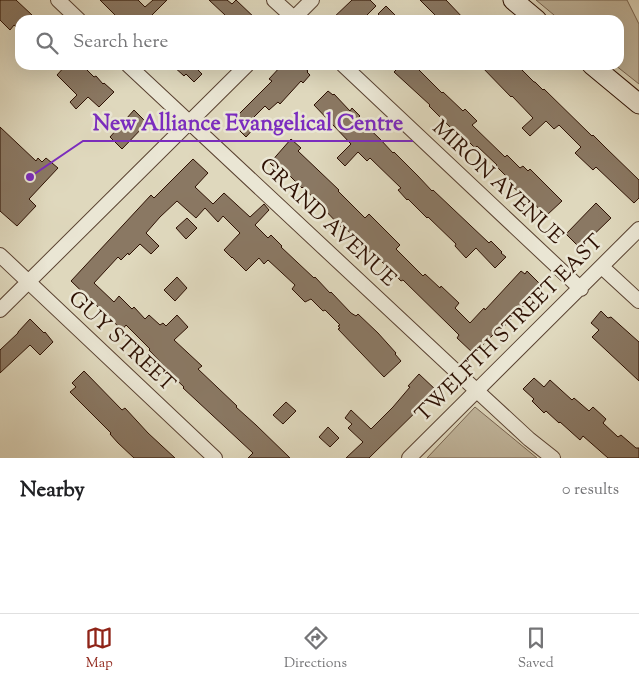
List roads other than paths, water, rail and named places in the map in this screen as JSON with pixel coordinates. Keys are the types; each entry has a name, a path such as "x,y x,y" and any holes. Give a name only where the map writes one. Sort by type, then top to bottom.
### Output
{"main road":[{"path":"512,0 531,15"},
{"path":"598,70 639,104"}],"street":[{"path":"58,0 74,15"},
{"path":"274,0 290,15"},
{"path":"298,15 312,0"},
{"name":"GRAND AVENUE","path":"133,70 529,439 554,458"},
{"path":"0,310 242,70"},
{"name":"MIRON AVENUE","path":"348,70 580,288"},
{"name":"TWELFTH STREET EAST","path":"409,458 639,230"},
{"name":"GUY STREET","path":"0,255 214,458"},
{"path":"602,267 639,301"}],"place":[{"name":"New Alliance Evangelical Centre","path":"30,177"}]}
